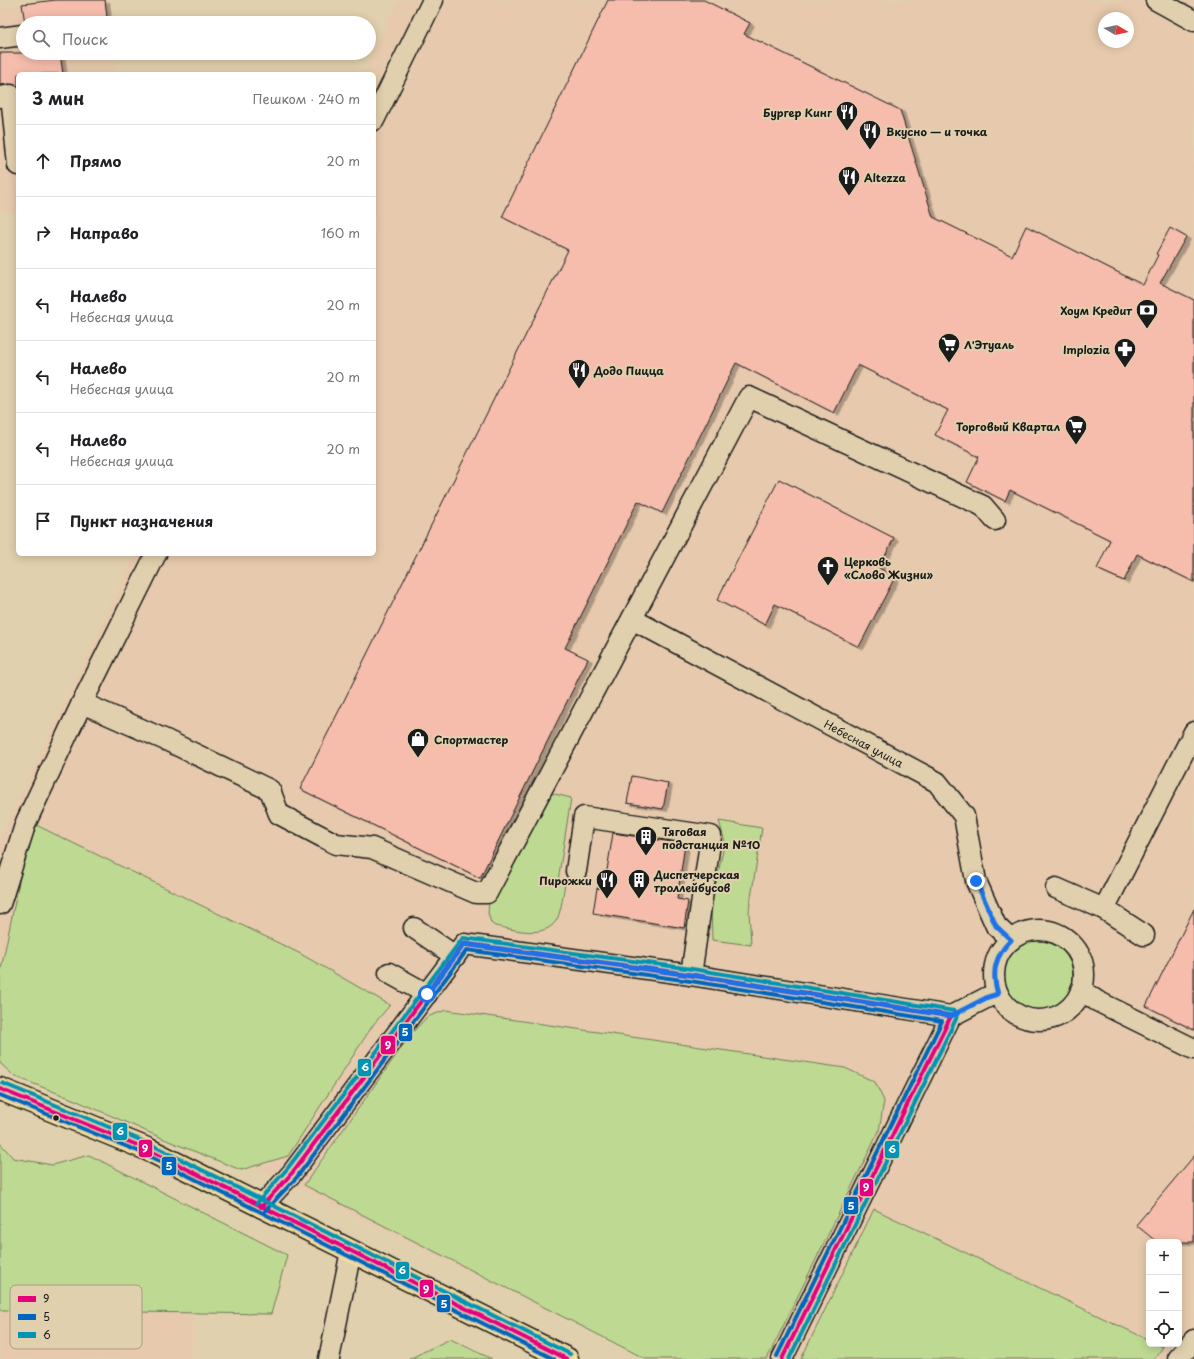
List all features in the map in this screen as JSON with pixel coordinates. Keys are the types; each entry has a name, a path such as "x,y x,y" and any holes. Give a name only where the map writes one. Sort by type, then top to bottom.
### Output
{"main road":[{"path":"0,1089 147,1149 567,1359"}],"street":[{"path":"376,116 433,0"},
{"path":"1156,0 1194,21"},
{"path":"0,38 16,37"},
{"path":"10,96 16,148"},
{"path":"82,703 168,741 270,790 279,814 336,844 372,848 476,893 487,893 749,396 983,506 995,520"},
{"path":"0,904 26,822 82,703 155,556"},
{"name":"Небесная улица","path":"632,619 937,782 964,816 976,881 996,926 1011,940"},
{"path":"1104,909 1194,732"},
{"path":"576,871 584,817 712,836 691,975"},
{"path":"1056,888 1104,909 1144,935"},
{"path":"414,928 455,956"},
{"path":"1044,930 1055,933 1065,938 1074,946 1080,956 1084,979 1081,990 1076,1001 1068,1010 1058,1016 1035,1020 1024,1017 1013,1012 998,994 995,982 997,959 1011,940 1021,934 1044,930"},
{"path":"261,1207 292,1173 464,944 691,975 951,1016 988,997 998,994"},
{"path":"389,973 427,994"},
{"path":"1081,990 1097,1001 1194,1049"},
{"path":"782,1359 951,1016"},
{"path":"329,1359 351,1251"},
{"path":"1178,1359 1194,1340"}],"shaded area":[{"path":"56,0 107,0 113,11 113,16 16,16 16,60 115,60 114,72 16,72 16,214 0,211 0,7"},
{"path":"398,0 1194,0 1194,1359 649,1359 257,1168 0,1060 0,839 134,556 376,556 376,72 364,72 370,60 376,60 376,47"},
{"path":"0,1270 195,1279 191,1359 0,1359"}],"green space":[{"path":"571,744 575,748 551,793 571,798 558,881 565,883 558,917 553,924 546,929 538,931 520,931 495,926 491,923 488,913 489,903"},
{"path":"719,821 762,828 749,910 751,945 712,940 711,904 725,842"},
{"path":"36,825 299,953 390,1005 373,1025 288,1156 241,1170 14,1076 0,1063 0,974 24,858"},
{"path":"1038,941 1051,944 1063,951 1070,963 1073,976 1070,989 1063,1001 1051,1008 1038,1011 1025,1008 1013,1001 1006,989 1003,976 1006,963 1013,951 1025,944"},
{"path":"446,1010 845,1068 875,1082 884,1101 879,1131 767,1359 646,1359 304,1185 411,1034 427,1017"},
{"path":"0,1143 13,1158 52,1165 89,1155 287,1255 271,1314 142,1312 142,1285 10,1285 10,1310 0,1310"},
{"path":"874,1209 1146,1339 1146,1347 1163,1347 1154,1359 801,1359"},
{"path":"450,1339 492,1359 409,1359"}],"building":[{"path":"56,0 105,0 107,16 24,16 22,4"},
{"name":"Торговый Квартал","path":"608,0 704,0 750,23 744,34 900,110 933,217 1012,256 1026,226 1143,285 1158,255 1156,254 1170,228 1186,237 1160,283 1194,300 1194,582 1137,554 1124,581 1097,569 1110,540 1010,490 1005,501 967,482 979,457 935,435 948,410 858,365 834,413 736,363 662,513 638,501 565,648 588,659 480,878 300,789 568,250 502,217"},
{"path":"0,53 16,53 16,60 61,60 63,72 16,72 16,86 9,84 0,85"},
{"path":"779,479 894,538 879,568 895,577 859,647 775,604 765,625 717,600"},
{"path":"632,776 668,783 663,809 627,803"},
{"path":"613,833 685,844 677,899 688,901 684,928 593,913 597,888 604,889"},
{"path":"1194,909 1194,1030 1146,1006"},
{"path":"1194,1156 1194,1242 1182,1242 1182,1239 1153,1239 1136,1225"}],"transit line":[{"name":"6","path":"257,1203 287,1169 463,938 692,969 954,1011 957,1014 956,1019 789,1359"},
{"name":"9","path":"261,1207 292,1173 464,944 691,975 951,1016"},
{"name":"5","path":"265,1211 297,1177 467,950 690,981 942,1021 777,1356"},
{"name":"9","path":"782,1359 951,1016"},
{"name":"6","path":"2,1083 150,1144 570,1354"},
{"name":"9","path":"0,1089 147,1149 567,1359"},
{"name":"5","path":"0,1095 145,1154 554,1359"}],"place":[{"name":"Бургер Кинг","path":"847,132"},
{"name":"Вкусно — и точка","path":"870,150"},
{"name":"Altezza","path":"849,196"},
{"name":"Хоум Кредит","path":"1147,330"},
{"name":"Л'Этуаль","path":"949,364"},
{"name":"Implozia","path":"1125,368"},
{"name":"Додо Пицца","path":"579,390"},
{"name":"Торговый Квартал","path":"1076,446"},
{"name":"Церковь «Слово Жизни»","path":"828,586"},
{"name":"Спортмастер","path":"418,758"},
{"name":"Тяговая подстанция №10","path":"646,856"},
{"name":"Пирожки","path":"607,900"},
{"name":"Диспетчерская троллейбусов","path":"639,900"}],"route":[{"path":"427,994 464,944 691,975 951,1016 988,997 998,994 994,970 997,959 1011,940 996,926 976,881"}]}
